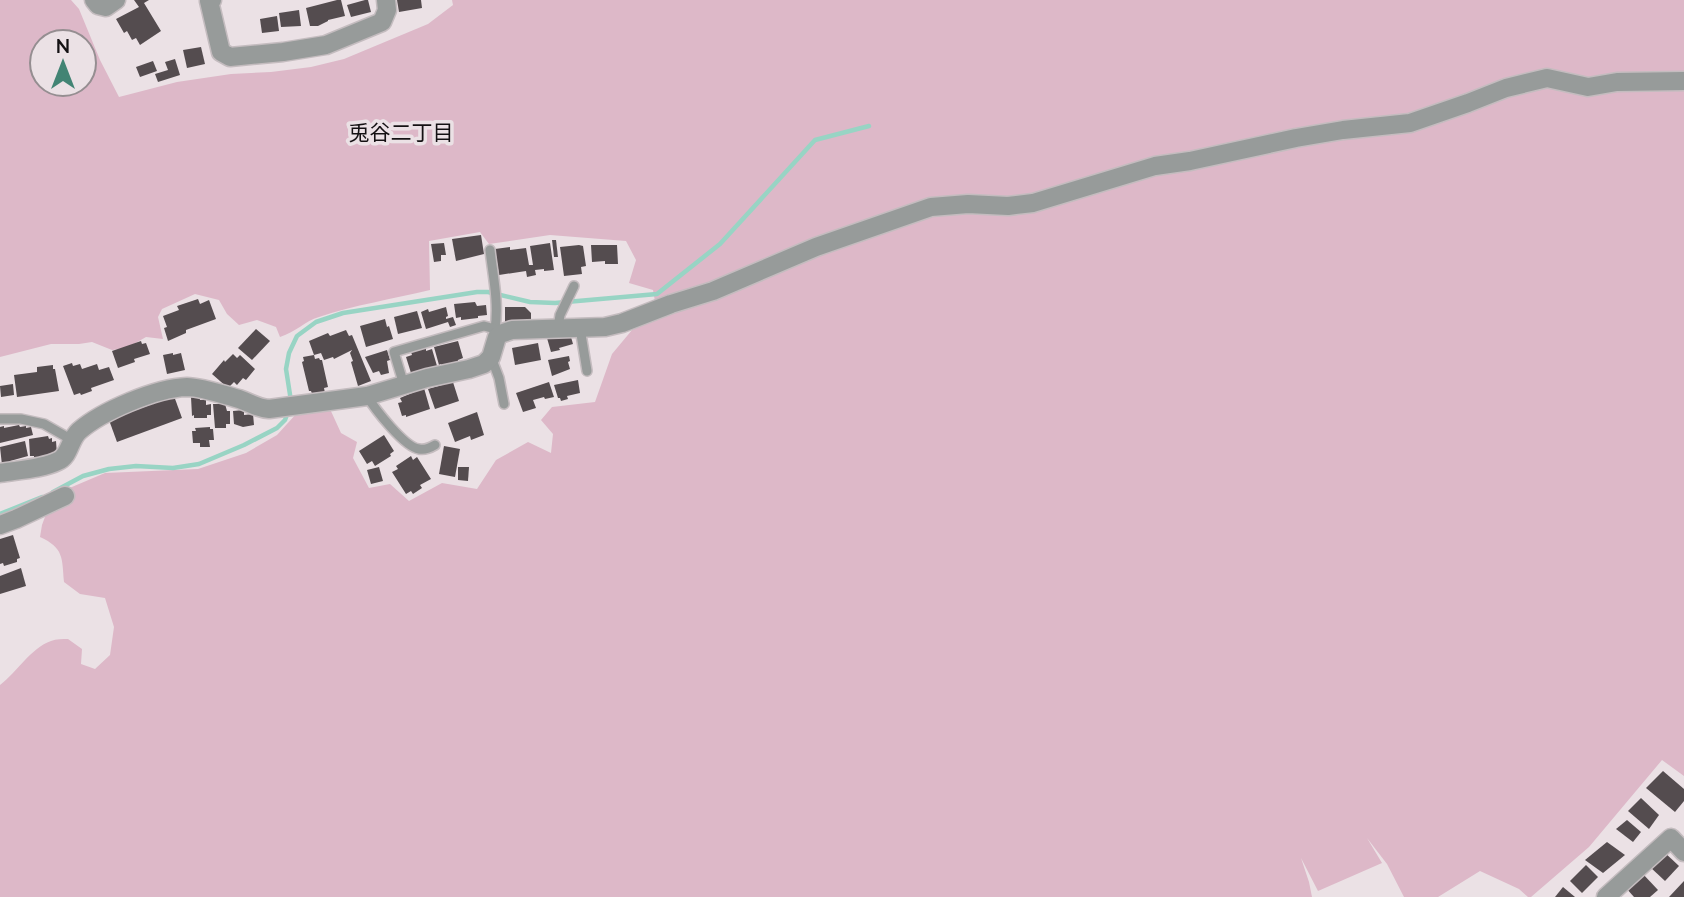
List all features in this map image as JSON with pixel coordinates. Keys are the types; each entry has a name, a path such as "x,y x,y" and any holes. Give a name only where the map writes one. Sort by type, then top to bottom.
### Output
{"street":[{"path":"94,0 98,5 106,7 116,0"},
{"path":"212,0 209,1 221,52 230,57 326,45 382,22 387,10 386,0"},
{"path":"0,473 60,461 78,432 108,412 159,391 189,387 269,409 367,396 484,364 491,357 497,331 605,327 622,323 713,291 816,247 931,207 1033,203 1155,166 1319,134 1410,123 1506,88 1547,78 1588,87 1617,82 1684,81"},
{"path":"0,525 65,496"},
{"path":"1609,896 1671,838 1684,852"}],"lane":[{"path":"404,385 394,352 484,326 497,331 490,250"},
{"path":"558,328 563,308 574,286"},
{"path":"580,328 587,371"},
{"path":"491,357 499,378 504,404"},
{"path":"367,396 391,428 411,445 417,449 435,445"},
{"path":"0,419 21,419 44,424 72,440"}],"shaded area":[{"path":"0,0 71,0 79,9 87,28 28,28 28,98 98,98 98,55 119,97 177,82 311,67 344,59 428,24 453,5 452,0 1684,0 1684,776 1662,760 1589,847 1531,897 1480,871 1438,897 1404,897 1387,864 1367,838 1382,863 1318,891 1301,858 1312,897 0,897 0,685 37,649 55,640 68,639 82,649 81,664 95,669 110,655 114,627 105,598 80,594 64,582 58,550 40,537 53,495 105,473 198,469 246,453 277,435 297,413 330,409 341,433 357,442 353,458 369,488 390,484 409,501 442,483 477,489 496,460 528,442 551,453 553,434 541,420 552,407 595,402 612,354 632,330 658,319 653,290 629,283 636,260 626,241 550,235 489,244 480,232 429,241 430,290 332,313 280,337 276,327 257,320 239,325 227,314 219,300 195,294 162,309 158,317 163,339 146,337 127,348 112,350 92,342 51,344 0,357"}],"building":[{"path":"134,0 149,0 144,3 161,31 140,45 136,38 132,40 127,31 124,33 116,19 139,7"},
{"path":"341,0 345,16 328,20 318,26 310,26 306,8"},
{"path":"368,0 371,12 351,17 347,5"},
{"path":"397,0 421,0 422,8 399,12"},
{"path":"299,10 301,26 281,27 279,13"},
{"path":"277,16 279,31 262,33 260,19"},
{"path":"201,47 205,64 187,68 183,50"},
{"path":"175,59 180,75 158,82 155,74 168,70 165,62"},
{"path":"153,61 157,71 140,77 136,67"},
{"path":"481,235 484,254 456,261 452,239"},
{"path":"552,240 556,240 558,257 554,257"},
{"path":"444,243 446,255 441,255 441,261 434,262 431,244"},
{"path":"550,243 554,270 535,270 536,275 527,277 526,271 499,275 495,249 526,248 529,265 533,265 530,246"},
{"path":"591,245 617,245 618,264 592,262"},
{"path":"583,246 586,266 581,267 582,274 564,276 560,247"},
{"path":"198,299 200,304 209,300 216,319 186,330 186,333 168,341 163,316 179,310 177,306"},
{"path":"475,302 477,306 486,305 487,315 461,320 461,317 456,318 454,304"},
{"path":"446,307 446,319 453,317 456,325 450,327 448,322 426,329 421,312"},
{"path":"505,307 525,307 531,313 531,323 505,323"},
{"path":"417,311 422,328 398,334 394,317"},
{"path":"385,319 393,339 366,347 360,326"},
{"path":"256,329 270,341 252,360 238,348"},
{"path":"346,330 349,336 352,335 371,381 358,386 351,362 352,350 334,359 324,360 321,353 314,355 309,341 328,333 330,336"},
{"path":"568,335 573,344 551,352 547,338"},
{"path":"141,341 142,344 146,343 150,354 118,368 112,351"},
{"path":"458,341 463,358 458,362 439,365 434,347"},
{"path":"538,343 541,360 515,365 512,348"},
{"path":"426,348 426,351 432,349 437,366 411,373 406,357 412,355 411,352"},
{"path":"387,350 390,360 387,361 389,373 373,373 365,357"},
{"path":"181,353 185,370 167,374 163,355"},
{"path":"233,354 237,358 240,355 255,369 246,380 243,378 237,385 234,382 228,388 212,374"},
{"path":"314,355 315,359 322,360 328,387 324,388 325,393 313,396 309,391 302,362 303,357"},
{"path":"569,356 570,369 552,376 548,360"},
{"path":"72,363 73,366 80,364 82,369 97,364 99,370 109,367 114,380 91,388 92,391 74,395 63,366"},
{"path":"53,365 59,391 17,397 14,375 37,372 37,367"},
{"path":"452,379 459,401 435,409 428,389"},
{"path":"578,380 580,393 567,396 568,399 561,401 554,385"},
{"path":"549,382 554,397 533,400 536,408 523,412 516,393"},
{"path":"13,384 14,395 1,397 0,386"},
{"path":"424,388 430,409 402,416 398,403 402,402 400,398"},
{"path":"174,396 182,418 117,442 109,420"},
{"path":"191,397 200,397 200,400 206,400 206,405 211,404 211,415 207,415 207,418 194,418"},
{"path":"213,404 225,404 227,411 230,411 230,424 226,424 226,428 215,428"},
{"path":"244,410 244,415 253,414 254,425 243,427 234,424 233,411"},
{"path":"477,412 484,435 471,440 470,436 455,442 448,423"},
{"path":"0,427 31,427 33,435 0,443"},
{"path":"195,428 213,429 214,440 209,440 210,447 200,447 200,443 193,443 192,431 196,431"},
{"path":"384,435 394,451 375,466 372,461 367,464 359,451"},
{"path":"48,436 49,439 52,438 52,442 56,441 57,455 34,458 30,456 29,439"},
{"path":"25,441 28,456 2,465 0,447"},
{"path":"444,446 460,449 455,477 439,474"},
{"path":"411,456 413,460 417,457 431,479 420,485 422,488 413,494 411,491 406,494 392,472"},
{"path":"379,467 383,481 371,484 367,470"},
{"path":"458,467 469,467 468,481 458,480"},
{"path":"13,535 20,558 17,562 4,566 3,563 0,564 0,539"},
{"path":"21,568 26,586 0,594 0,576"},
{"path":"1663,771 1684,789 1684,801 1675,812 1646,788"},
{"path":"1641,798 1659,815 1649,829 1628,811"},
{"path":"1627,820 1641,832 1633,842 1616,829"},
{"path":"1607,842 1625,855 1603,873 1585,860"},
{"path":"1663,851 1679,866 1665,881 1649,866"},
{"path":"1586,865 1598,877 1582,893 1570,881"},
{"path":"1642,873 1658,890 1650,897 1634,897 1626,888"},
{"path":"1684,881 1684,897 1669,897"},
{"path":"1563,887 1575,897 1555,897"}],"waterway":[{"path":"291,401 286,369 289,353 297,336 316,322 343,313 477,292 530,302 555,303 657,294 720,244 815,140 869,126"},
{"path":"53,492 83,476 109,469 136,466 173,468 199,464 277,428 288,412"},
{"path":"0,514 42,497"}],"district":[{"name":"兎谷二丁目","path":"401,133"}]}
